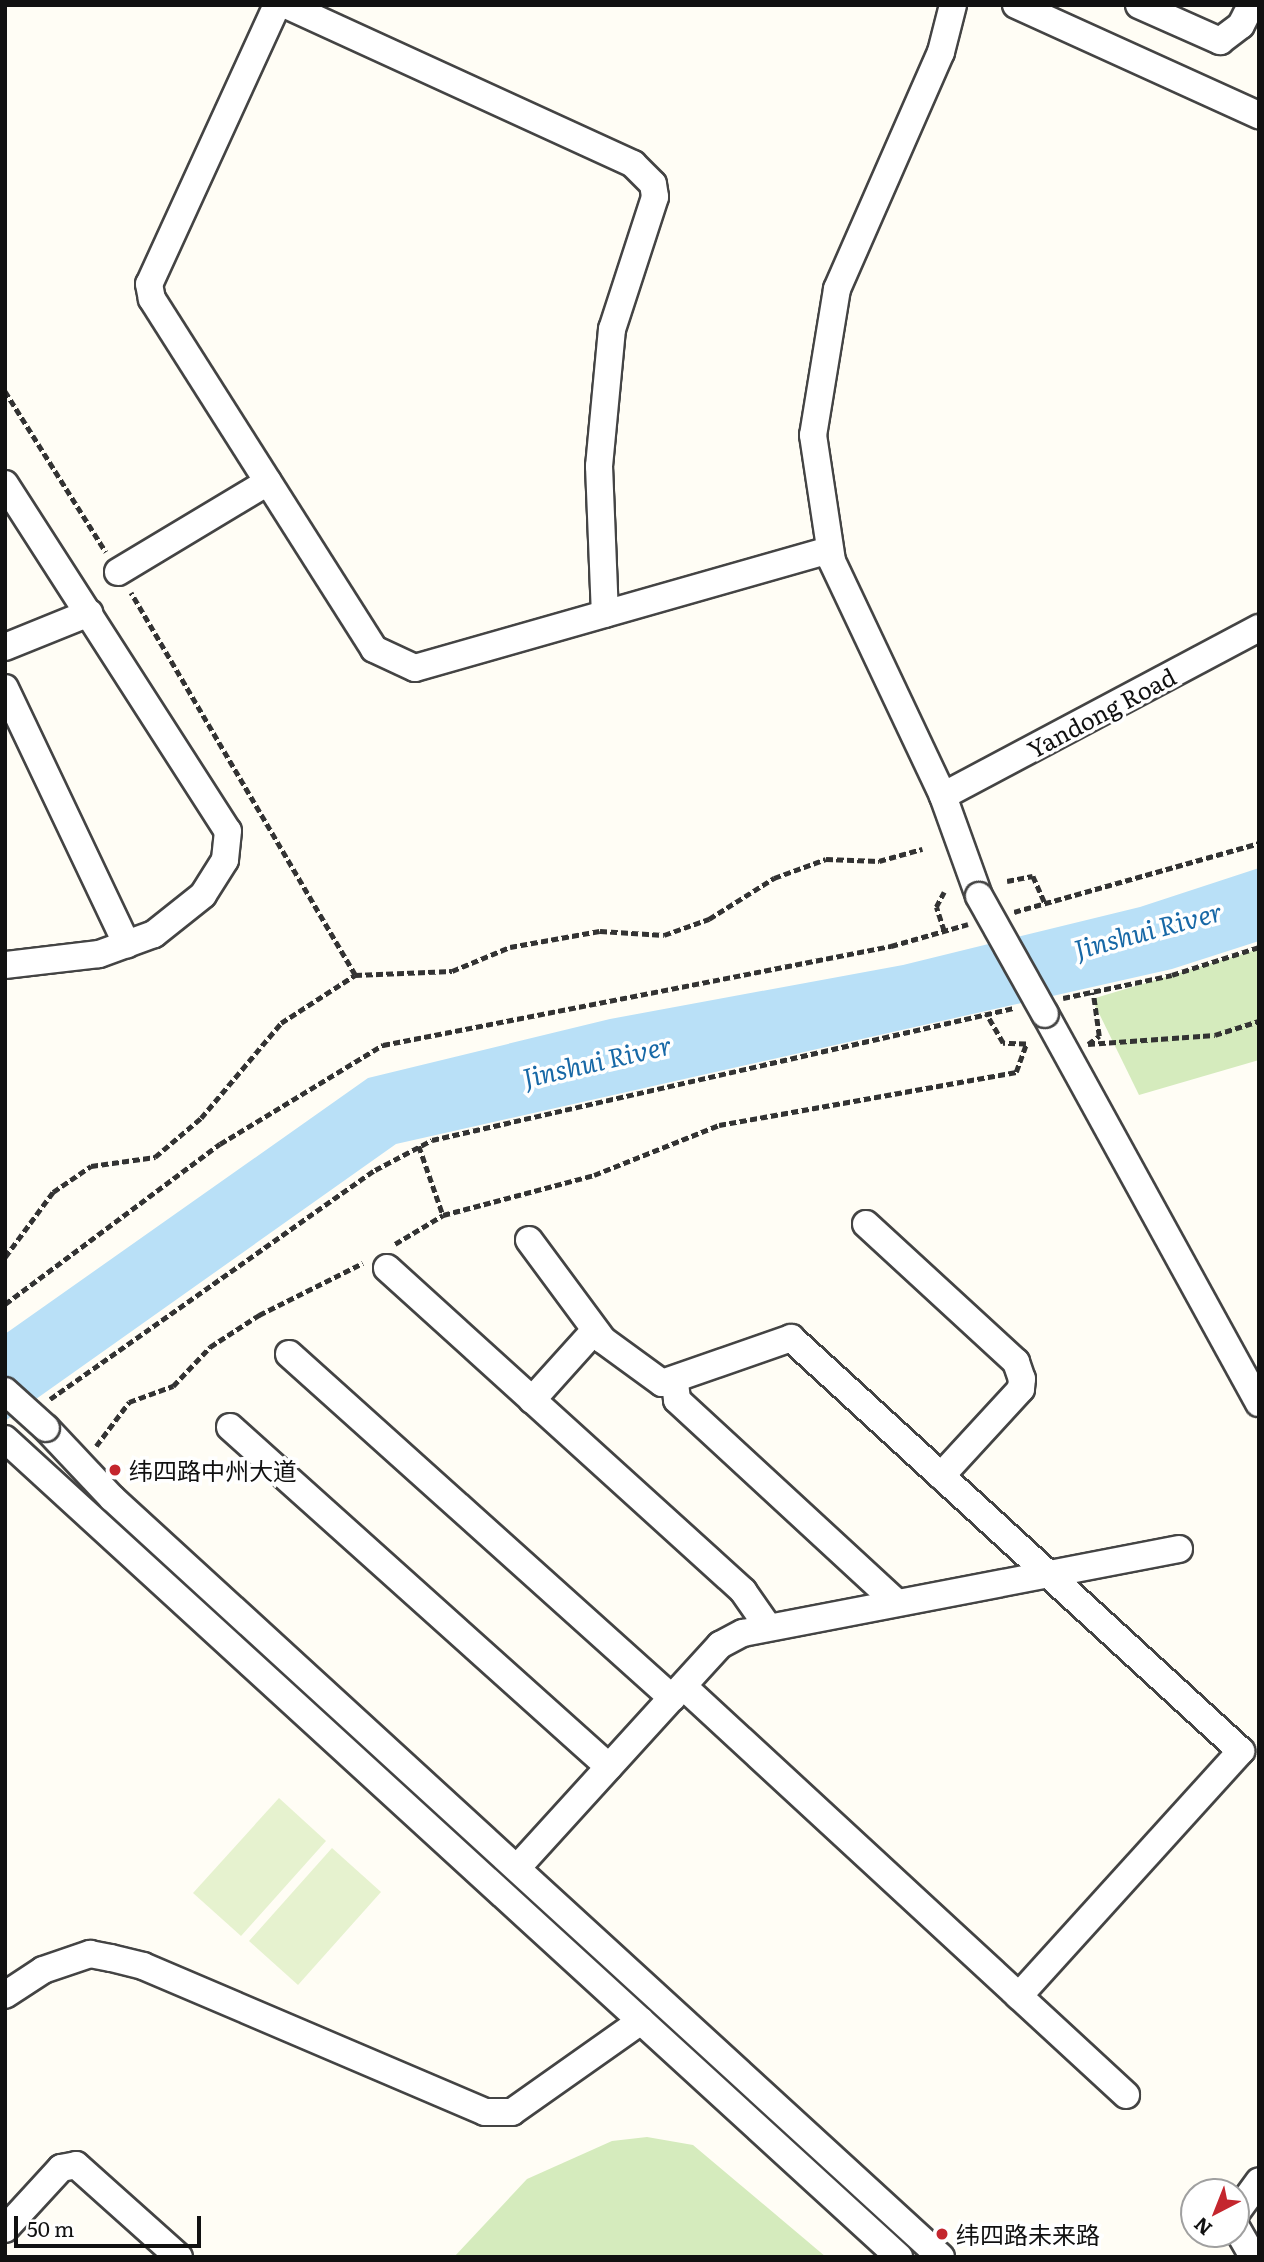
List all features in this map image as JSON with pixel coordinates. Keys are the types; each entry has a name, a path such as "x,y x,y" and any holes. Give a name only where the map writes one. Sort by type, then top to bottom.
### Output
{"street":[{"path":"277,5 149,284 152,299 374,649 403,667 605,614 829,550"},
{"path":"286,5 633,164 653,184 655,197 611,329 598,466 605,614"},
{"path":"953,5 941,52 838,289 813,435 829,550 943,796 980,908 1041,1006 1259,1403"},
{"path":"1016,5 1259,115"},
{"path":"1139,5 1220,41 1241,25 1251,5"},
{"path":"118,572 268,482"},
{"path":"5,484 16,522 89,613 228,831 225,860 203,895 154,934 127,945 5,965"},
{"path":"5,647 89,613"},
{"name":"Yandong Road","path":"943,796 1259,628"},
{"path":"5,688 127,945"},
{"path":"866,1224 1019,1371 1021,1389 941,1476"},
{"path":"529,1240 595,1330 647,1375 675,1382 778,1338 791,1338 1241,1751 1019,1996"},
{"path":"387,1268 743,1591 766,1624"},
{"path":"532,1400 595,1330"},
{"path":"289,1354 677,1692 1019,1996 1126,2095"},
{"path":"675,1382 677,1400 895,1601"},
{"path":"5,1391 42,1417 111,1498 942,2257"},
{"path":"230,1427 609,1767"},
{"path":"12,1445 899,2257"},
{"path":"517,1868 720,1645 766,1624 1180,1549"},
{"path":"5,1996 43,1970 90,1954 111,1958 485,2112 512,2112 641,2021"},
{"path":"5,2229 61,2168 76,2165 179,2257"}],"path":[{"path":"5,391 118,572 355,975"},
{"path":"1007,914 1259,843"},
{"path":"5,1257 53,1192 91,1166 155,1157 201,1118 281,1023 355,975 452,971 510,947 600,931 664,935 709,919 774,878 826,859 879,861 922,849"},
{"path":"1007,881 1033,876 1045,903"},
{"path":"944,892 936,907 944,931"},
{"path":"5,1304 220,1144 383,1045 944,931 980,908"},
{"path":"42,1417 375,1170 419,1146 986,1014 1041,1006 1259,947"},
{"path":"1093,992 1099,1036 1088,1045 1215,1035 1259,1021"},
{"path":"986,1014 1003,1043 1026,1044"},
{"path":"419,1146 443,1215"}],"green space":[{"path":"1259,949 1259,1060 1139,1095 1092,999"},
{"path":"279,1798 326,1841 241,1936 193,1893"},
{"path":"332,1848 381,1892 298,1985 249,1941"},
{"path":"647,2137 693,2145 826,2257 454,2257 527,2179 612,2141"}],"water":[{"name":"Jinshui River","path":"1259,868 1259,941 1172,969 396,1144 5,1421 5,1334 368,1078 610,1019 903,965 1140,907"}],"place":[{"name":"纬四路中州大道","path":"115,1470"},
{"name":"纬四路未来路","path":"942,2234"}]}
